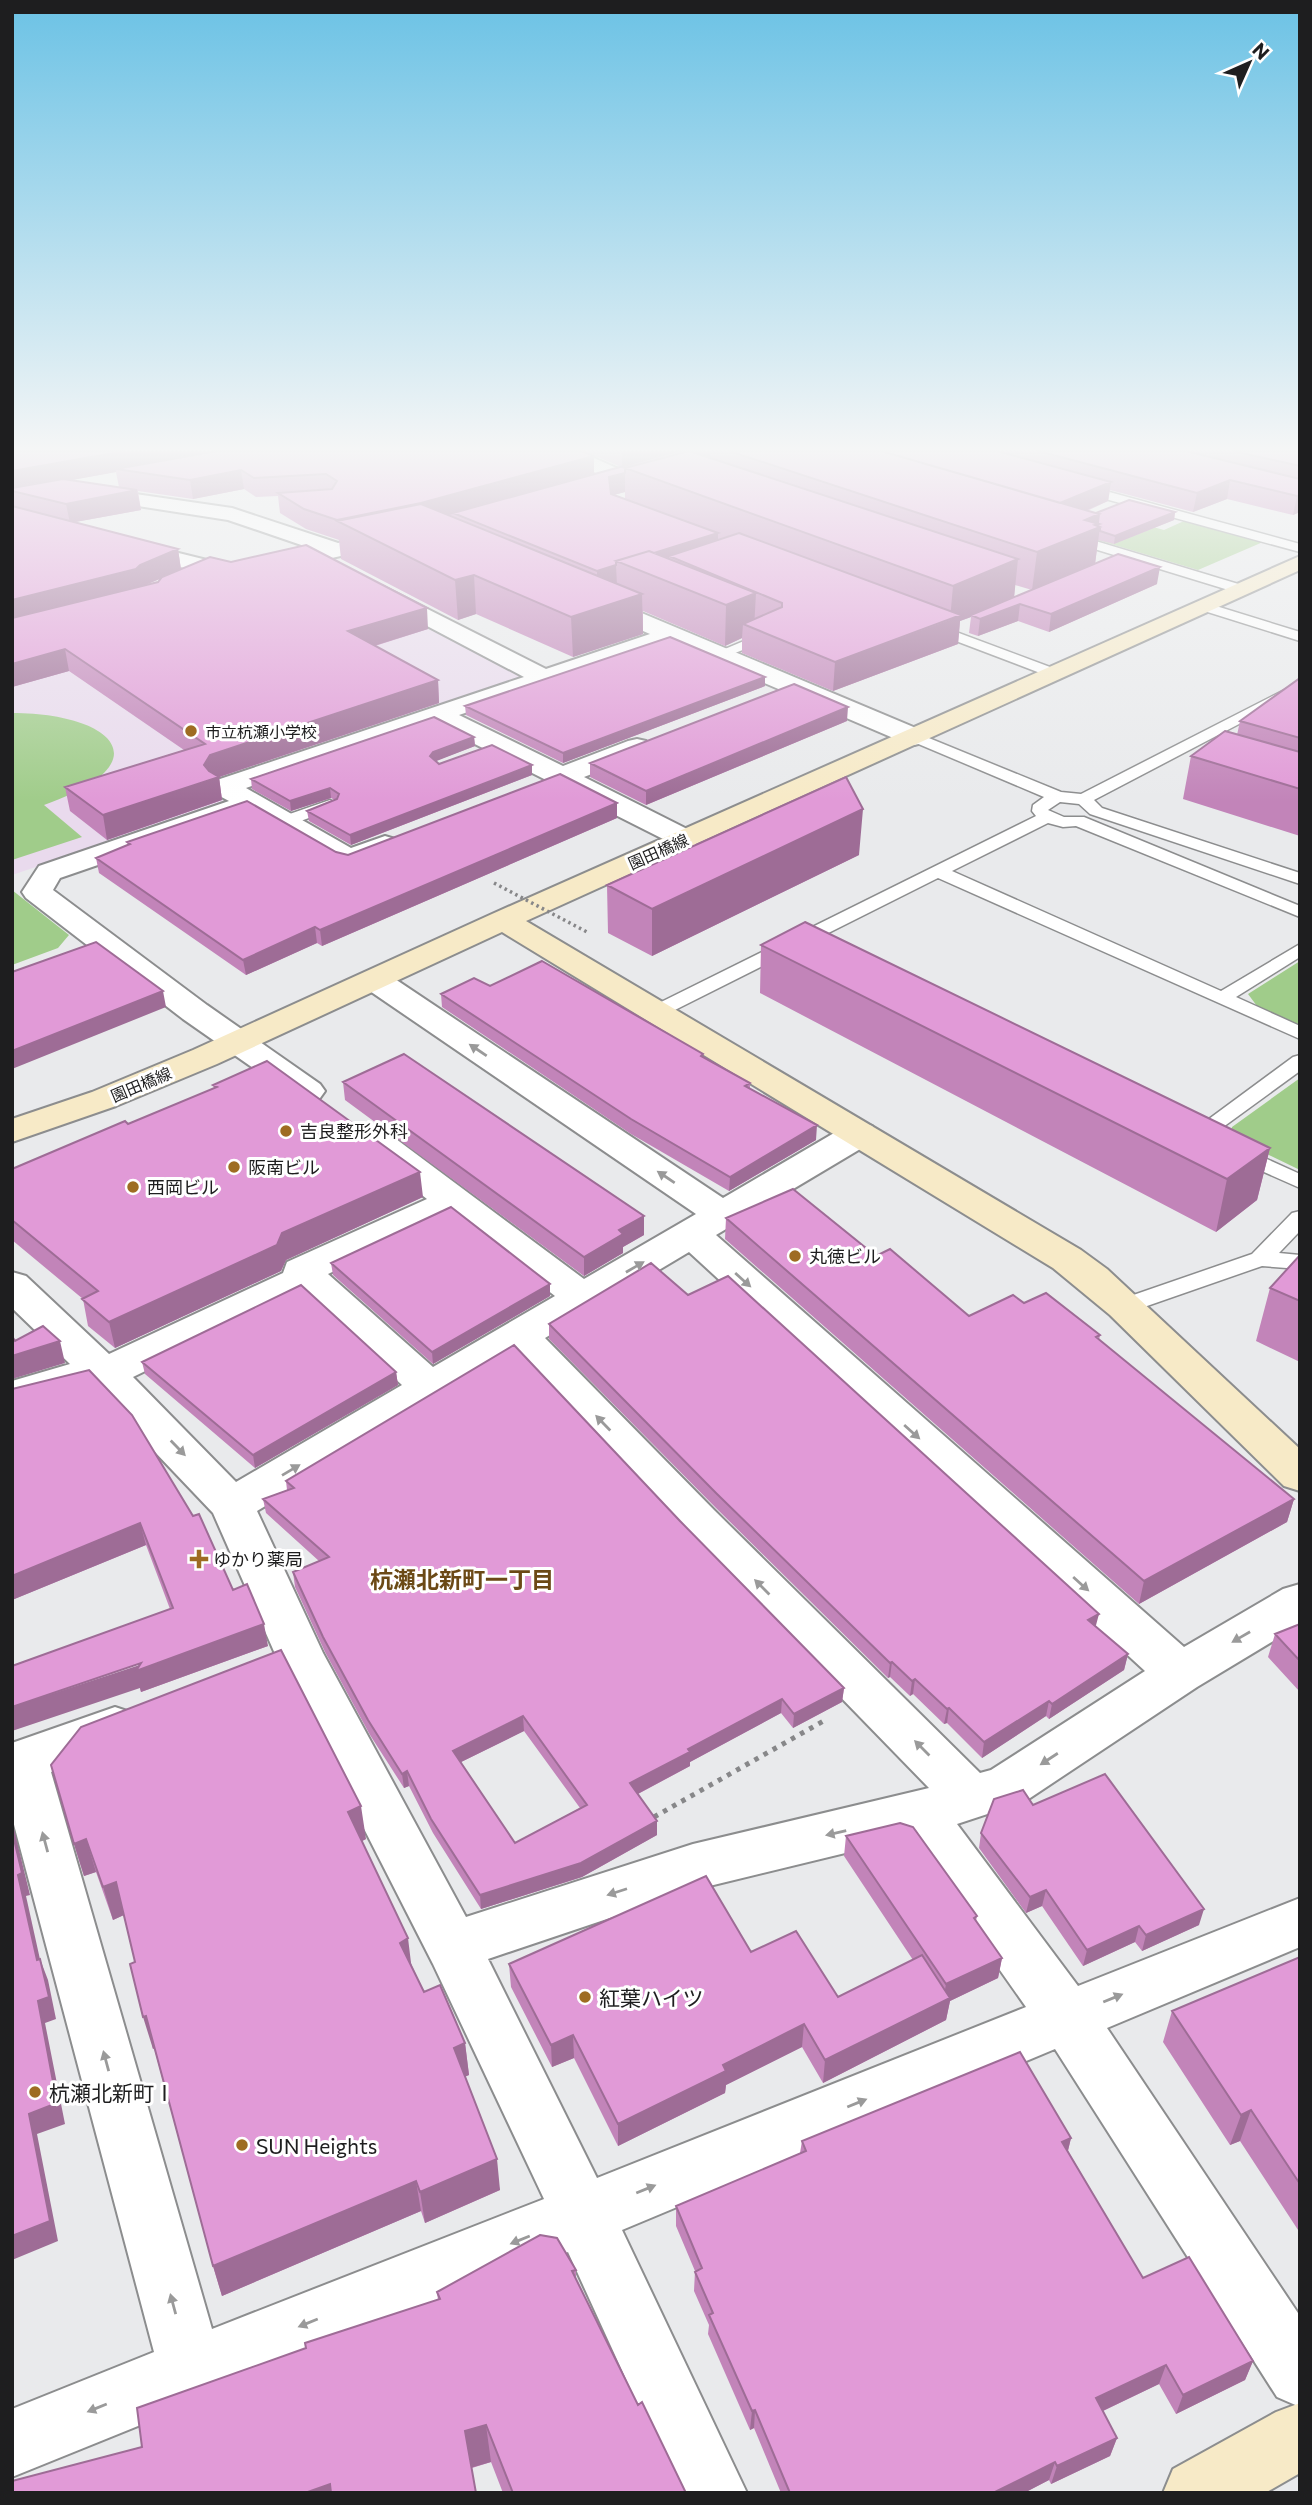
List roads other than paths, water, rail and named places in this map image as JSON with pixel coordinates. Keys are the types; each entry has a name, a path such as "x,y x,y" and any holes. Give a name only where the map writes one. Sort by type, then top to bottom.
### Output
{"street":[{"path":"175,583 211,568 239,571 253,568"},
{"path":"335,568 545,678"},
{"name":"園田橋線","path":"12,1131 104,1100 238,1042 503,919 1287,568"},
{"path":"568,590 604,597 673,634 914,737"},
{"path":"411,835 349,859 224,787 673,634"},
{"path":"757,701 796,685"},
{"path":"438,715 488,749 562,776 685,839"},
{"path":"524,791 666,736"},
{"path":"250,803 49,872 37,892 90,948 238,1042 455,1200 583,1298"},
{"path":"503,919 1067,1259 1124,1306 1300,1475"},
{"path":"374,980 708,1224 1180,1673"},
{"path":"233,1505 859,1134"},
{"path":"12,1396 71,1378 105,1373 455,1200"},
{"path":"304,1274 430,1387"},
{"path":"12,1285 105,1373 233,1505 281,1663 453,1946 713,2493"},
{"path":"519,1336 869,1695 945,1805 1067,2017 1300,2374"},
{"path":"453,1946 693,1867 945,1805 1006,1787 1180,1673 1300,1602"},
{"path":"162,1709 18,1763 191,2370"},
{"path":"12,2443 583,2215 1300,1922"},
{"path":"1197,2493 1300,2436"}],"lane":[{"path":"1171,568 1240,589"},
{"path":"1203,606 1300,637"},
{"path":"720,654 773,633 748,623"},
{"path":"948,634 972,623"},
{"path":"923,624 1053,673"},
{"path":"914,737 1058,797 1084,799 1300,686"},
{"path":"1269,701 1289,707"},
{"path":"1171,752 1197,760"},
{"path":"1058,797 1041,805 1040,811 1047,817 1078,821 1300,912"},
{"path":"1084,799 1096,811 1300,878"},
{"path":"287,821 330,805"},
{"path":"1078,821 1096,811"},
{"path":"656,1012 1047,817"},
{"path":"939,872 1300,1033"},
{"path":"805,939 830,951"},
{"path":"1222,998 1300,949"},
{"path":"1300,1061 1195,1131 1300,1182"},
{"path":"1260,1259 1300,1217"},
{"path":"1124,1306 1260,1259 1300,1262"}],"place":[{"name":"市立杭瀬小学校","path":"191,731"},
{"name":"吉良整形外科","path":"286,1131"},
{"name":"阪南ビル","path":"234,1167"},
{"name":"西岡ビル","path":"133,1187"},
{"name":"丸徳ビル","path":"795,1256"},
{"name":"ゆかり薬局","path":"199,1559"},
{"name":"紅葉ハイツ","path":"585,1997"},
{"name":"杭瀬北新町Ⅰ","path":"35,2092"},
{"name":"SUN Heights","path":"242,2145"}],"district":[{"name":"杭瀬北新町一丁目","path":"462,1579"}]}
